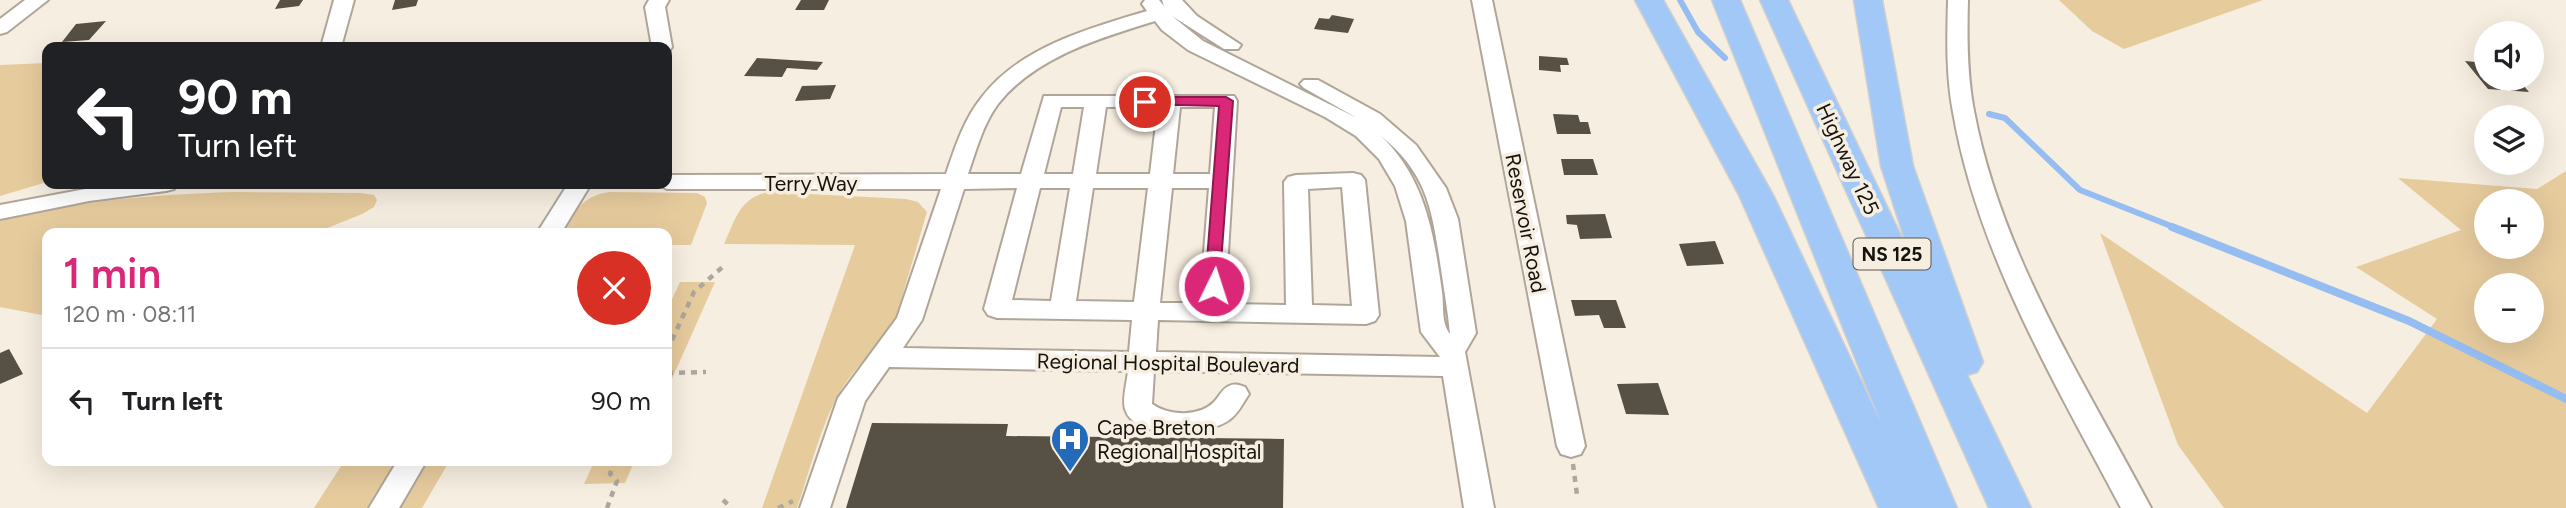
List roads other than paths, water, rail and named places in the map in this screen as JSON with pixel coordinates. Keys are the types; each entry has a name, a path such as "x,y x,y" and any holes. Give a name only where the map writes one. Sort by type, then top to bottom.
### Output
{"highway":[{"path":"1648,0 1751,185 1900,508"},
{"name":"NS 125","path":"1726,0 1936,508"},
{"name":"Highway 125","path":"1774,0 2012,508"},
{"path":"1868,0 1897,166 2012,508"}],"street":[{"path":"0,28 38,0"},
{"path":"332,42 344,0"},
{"name":"Reservoir Road","path":"1482,0 1571,446"},
{"path":"1958,0 1957,44 1966,126 1985,189 2033,316 2136,508"},
{"path":"657,3 661,42"},
{"path":"815,508 852,398 909,320 981,114 1012,79 1037,61 1073,43 1164,6 1186,38 1352,124 1386,153 1410,192 1422,239 1434,332 1453,360 1479,508"},
{"path":"1212,312 1226,101 1052,101 997,309 1299,314 1366,314 1353,180 1296,182 1299,314"},
{"path":"1170,101 1138,408 1144,416 1156,421 1202,422 1226,408 1236,394"},
{"path":"1062,310 1096,102"},
{"name":"Terry Way","path":"672,182 1222,181"},
{"path":"0,212 128,189"},
{"path":"552,228 576,189"},
{"name":"Regional Hospital Boulevard","path":"882,357 1142,363 1453,360"},
{"path":"384,508 409,466"}],"waterway":[{"path":"1680,0 1698,32 1725,58"},
{"path":"1989,114 2005,118 2080,190 2176,228"},
{"path":"2172,227 2409,321 2566,399"}],"place":[{"name":"Cape Breton Regional Hospital","path":"1070,473"}]}
